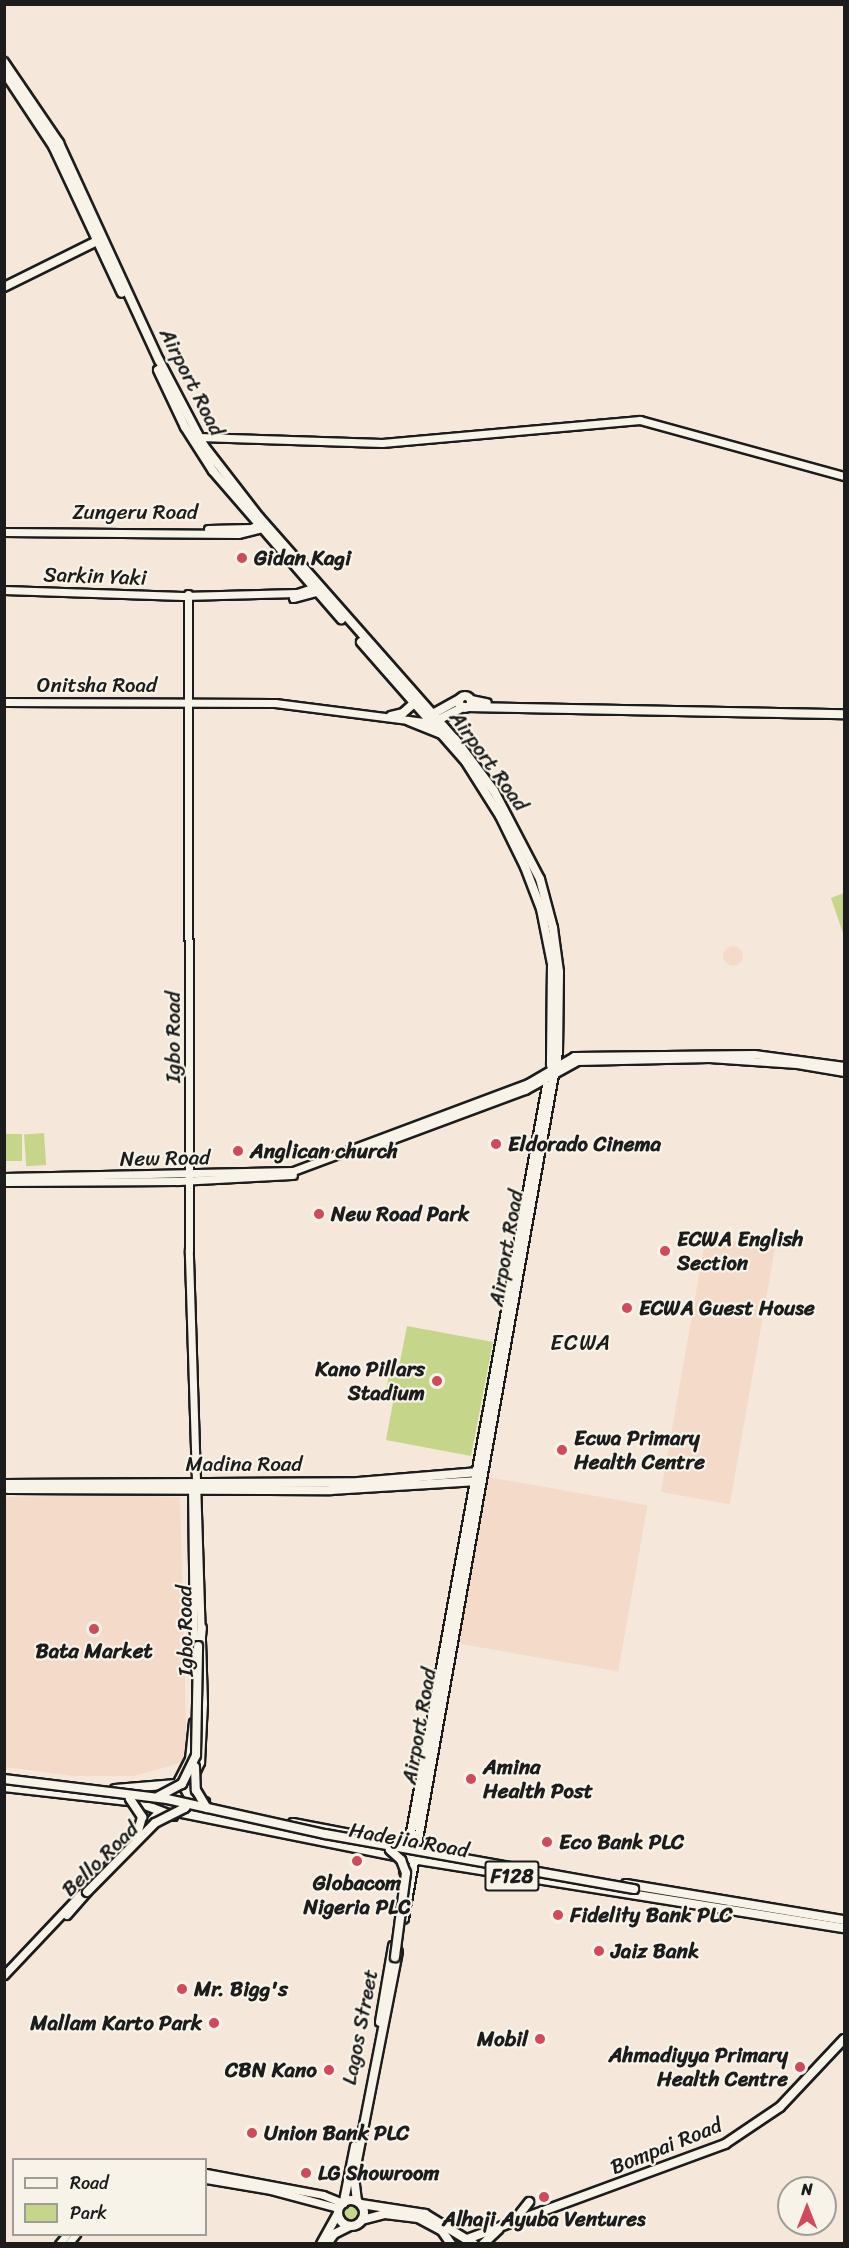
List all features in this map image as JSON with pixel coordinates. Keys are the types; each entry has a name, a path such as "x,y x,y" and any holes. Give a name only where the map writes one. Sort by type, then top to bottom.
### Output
{"main road":[{"name":"Airport Road","path":"4,62 59,143 199,437 262,526"},
{"name":"Airport Road","path":"4,72 40,122 193,440 262,526 494,791 516,828 545,908 559,972 553,1070 410,1859"},
{"path":"4,287 98,241"},
{"name":"Airport Road","path":"318,589 414,703 432,718 442,735 466,762 500,816 545,908"},
{"path":"391,716 404,713 414,703"},
{"path":"432,718 465,703 844,708"},
{"path":"465,703 844,714"},
{"path":"405,720 442,735"},
{"name":"Madina Road","path":"4,1484 391,1488 478,1477"},
{"name":"Madina Road","path":"4,1490 196,1486"},
{"path":"198,1629 200,1735 194,1783 207,1808"},
{"path":"157,1797 182,1784 196,1755 199,1646"},
{"path":"4,1777 109,1789 160,1788 176,1784"},
{"path":"4,1777 157,1797 325,1834 654,1895"},
{"name":"F128","path":"176,1784 188,1792"},
{"path":"4,1785 130,1799 390,1850 633,1891"},
{"path":"4,1785 156,1810 169,1816"},
{"path":"156,1810 154,1796 160,1788"},
{"path":"65,1912 155,1824 184,1810 190,1803 188,1792"},
{"name":"Hadejia Road","path":"188,1792 215,1807 654,1895 844,1928"},
{"path":"85,1892 141,1831 140,1811 130,1799"},
{"name":"Hadejia Road","path":"184,1810 410,1859 844,1920"},
{"name":"F128","path":"169,1816 184,1810"},
{"path":"388,1975 395,1957 406,1873 401,1860 390,1850"},
{"name":"Lagos Street","path":"321,2244 341,2206 410,1859"},
{"name":"Lagos Street","path":"358,2223 359,2203 354,2176 410,1859"},
{"name":"Bompai Road","path":"452,2240 468,2241 510,2222 725,2144 780,2107 844,2039"},
{"path":"483,2244 510,2222 529,2202"},
{"path":"358,2223 343,2223 341,2206 359,2203 424,2214 452,2240"},
{"path":"327,2244 339,2230 379,2214 407,2216 436,2226 452,2240"}],"street":[{"path":"199,437 382,443 492,431 635,422 844,478"},
{"path":"4,530 229,534 262,526"},
{"name":"Zungeru Road","path":"4,530 262,526"},
{"name":"Sarkin Yaki","path":"4,590 189,596 297,593 318,589"},
{"name":"Igbo Road","path":"188,1792 198,1771 202,1746 190,1178 189,596"},
{"name":"Onitsha Road","path":"4,702 286,703 391,716 405,720 432,718"},
{"path":"553,1070 582,1055 707,1052 777,1055 844,1066"},
{"path":"553,1070 577,1061 709,1058 787,1063 844,1072"},
{"name":"New Road","path":"4,1182 294,1173 528,1083 553,1070"},
{"name":"New Road","path":"4,1177 190,1178"},
{"name":"Igbo Road","path":"176,1784 192,1745 198,1629"},
{"name":"Bello Road","path":"4,1975 54,1924 156,1810"},
{"name":"Bello Road","path":"65,1912 169,1816"},
{"path":"207,2173 231,2180 323,2195 341,2206"},
{"path":"207,2179 231,2180"}],"shaded area":[{"path":"733,946 740,949 743,956 740,963 733,966 726,963 723,956 726,949"},
{"path":"706,1236 775,1248 730,1504 661,1492"},
{"path":"488,1477 648,1505 618,1672 459,1643"},
{"name":"Bata Market","path":"115,1495 180,1497 187,1761 134,1776 73,1776 5,1767 4,1497"}],"green space":[{"path":"844,893 844,936 831,898"},
{"path":"44,1133 46,1165 26,1166 24,1134"},
{"path":"6,1134 22,1134 22,1161 6,1161"},
{"name":"Kano Pillars Stadium","path":"407,1326 493,1342 471,1456 386,1440 394,1397 385,1395 391,1366 399,1367"},
{"path":"350,2202 357,2205 360,2212 357,2219 350,2222 343,2219 340,2212 343,2205"}],"place":[{"name":"Gidan Kagi","path":"242,558"},
{"name":"Eldorado Cinema","path":"496,1144"},
{"name":"Anglican church","path":"238,1151"},
{"name":"New Road Park","path":"319,1214"},
{"name":"ECWA English Section","path":"665,1251"},
{"name":"ECWA Guest House","path":"627,1308"},
{"name":"Kano Pillars Stadium","path":"437,1381"},
{"name":"Ecwa Primary Health Centre","path":"562,1450"},
{"name":"Bata Market","path":"94,1629"},
{"name":"Amina Health Post","path":"471,1779"},
{"name":"Eco Bank PLC","path":"547,1842"},
{"name":"Globacom Nigeria PLC","path":"357,1861"},
{"name":"Fidelity Bank PLC","path":"558,1915"},
{"name":"Jaiz Bank","path":"599,1951"},
{"name":"Mr. Bigg's","path":"182,1989"},
{"name":"Mallam Karto Park","path":"214,2023"},
{"name":"Mobil","path":"540,2039"},
{"name":"Ahmadiyya Primary Health Centre","path":"800,2067"},
{"name":"CBN Kano","path":"329,2070"},
{"name":"Union Bank PLC","path":"252,2133"},
{"name":"LG Showroom","path":"306,2173"},
{"name":"Alhaji Ayuba Ventures","path":"544,2197"}],"district":[{"name":"ECWA","path":"581,1343"}]}
